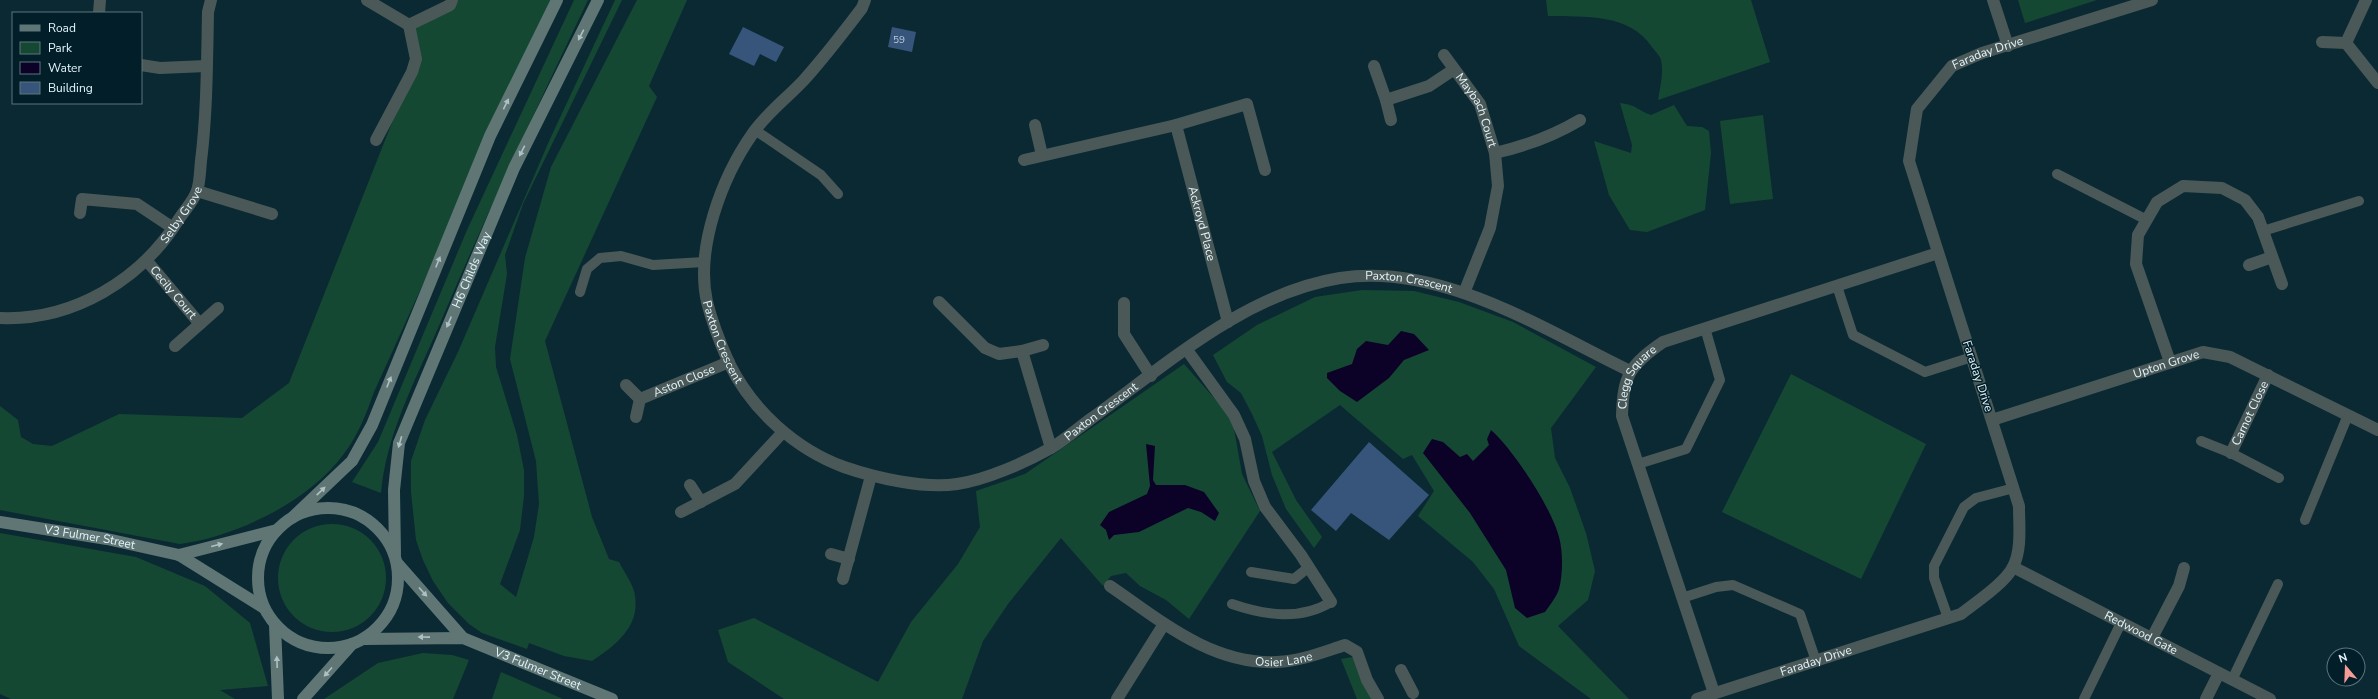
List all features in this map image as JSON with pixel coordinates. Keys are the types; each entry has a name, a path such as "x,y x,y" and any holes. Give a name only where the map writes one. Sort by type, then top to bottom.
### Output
{"street":[{"path":"99,12 100,0"},
{"name":"Selby Grove","path":"0,318 14,319 57,312 112,288 147,261 173,228 197,191 204,140 206,66 211,0"},
{"path":"367,0 409,25 416,59 412,72 376,140"},
{"path":"409,25 450,5 452,0"},
{"path":"293,517 312,510 332,508 352,512 375,526 385,536 396,558 399,585 393,606 381,625 364,639 352,644 332,648 311,646 291,638 275,625 264,608 259,592 258,575 261,558 267,543 277,530 293,517 352,461 372,425 490,136 557,0"},
{"name":"H6 Childs Way","path":"396,558 394,490 399,443 514,168 598,0"},
{"name":"Paxton Crescent","path":"865,0 862,8 829,51 755,130 727,174 712,224 704,262 707,301 729,362 750,399 783,432 828,461 871,476 915,483 957,484 999,472 1051,448 1187,350 1247,310 1295,288 1342,277 1388,275 1437,284 1480,298 1630,371"},
{"path":"1993,0 2008,46"},
{"name":"Faraday Drive","path":"1697,699 1961,614 1991,591 2013,567 2020,539 2019,506 1909,161 1916,109 1952,66 1982,53 2152,0"},
{"path":"2346,43 2366,0"},
{"path":"2322,42 2346,43 2378,83"},
{"name":"Maybach Court","path":"1444,55 1453,70 1480,104 1495,153 1498,186 1490,228 1464,293"},
{"path":"142,65 160,68 206,66"},
{"path":"1374,66 1386,100 1391,120"},
{"name":"Maybach Court","path":"1386,100 1429,86 1453,70"},
{"path":"1024,160 1176,125 1247,104 1265,170"},
{"name":"Maybach Court","path":"1495,153 1531,144 1560,132 1580,120"},
{"path":"1035,125 1042,155"},
{"name":"Ackroyd Place","path":"1176,125 1228,322"},
{"path":"2170,362 2136,264 2138,235 2157,202 2183,186 2222,188 2244,200 2258,217 2282,284"},
{"path":"197,191 272,214"},
{"path":"80,213 82,199 136,204 173,228"},
{"name":"Clegg Square","path":"1714,694 1622,416 1623,390 1630,371 1645,354 1663,342 1938,253"},
{"path":"2249,265 2272,257"},
{"name":"Cecily Court","path":"147,261 200,324"},
{"path":"939,302 985,348 1000,354 1022,351 1043,345"},
{"name":"Paxton Crescent","path":"1124,303 1124,334 1151,376"},
{"name":"Cecily Court","path":"175,346 218,308"},
{"path":"1187,350 1234,415 1245,439 1254,481 1265,507 1309,567 1331,602"},
{"name":"Paxton Crescent","path":"1022,351 1051,448"},
{"name":"Upton Grove","path":"1992,420 2203,352 2230,357 2268,374 2378,430"},
{"name":"Aston Close","path":"640,399 729,362"},
{"name":"Carnot Close","path":"2231,453 2268,374"},
{"name":"Aston Close","path":"626,385 640,399"},
{"name":"Aston Close","path":"636,417 640,399"},
{"path":"681,512 735,484 783,432"},
{"path":"843,579 871,476"},
{"path":"690,485 701,502"},
{"name":"V3 Fulmer Street","path":"0,522 107,539 179,555 264,608"},
{"name":"V3 Fulmer Street","path":"179,555 277,530"},
{"path":"831,554 849,559"},
{"name":"V3 Fulmer Street","path":"396,558 463,638"},
{"name":"Redwood Gate","path":"2013,567 2270,699"},
{"path":"2152,638 2179,586 2184,568"},
{"name":"Osier Lane","path":"1110,586 1176,633 1219,654 1249,660 1278,662 1312,656 1345,645 1357,652 1367,680 1378,699"},
{"path":"1117,699 1164,624"},
{"path":"275,625 278,699"},
{"name":"V3 Fulmer Street","path":"364,639 463,638 612,699"},
{"path":"303,699 352,644"},
{"path":"1401,670 1411,697"},
{"path":"2206,699 2219,673"}],"lane":[{"path":"755,130 821,175 838,194"},
{"path":"2057,174 2147,220"},
{"path":"2263,231 2359,201"},
{"path":"580,292 587,269 600,258 621,256 653,265 704,262"},
{"path":"1838,286 1853,335 1925,372 1972,357"},
{"path":"1638,464 1686,449 1700,422 1720,380 1705,328"},
{"path":"2305,520 2348,414"},
{"path":"2201,441 2231,453 2278,478"},
{"path":"1948,618 1934,578 1934,566 1964,507 1976,498 2014,488"},
{"path":"1252,572 1294,579 1309,567"},
{"path":"2232,680 2278,584"},
{"path":"1682,598 1716,587 1734,585 1800,614 1816,661"},
{"path":"1232,604 1262,613 1280,615 1310,612 1331,602"},
{"path":"2084,699 2121,623"}],"green space":[{"path":"452,0 557,0 490,136 374,392 361,425 348,448 328,472 311,488 270,514 225,533 202,540 180,544 0,510 0,406 18,420 21,437 33,444 52,446 119,414 242,418 289,383 412,72 409,25"},
{"path":"574,0 588,0 492,204 411,388 395,429 389,450 381,493 352,482 378,442 467,230"},
{"path":"615,0 622,0 523,204 505,255 507,274 495,347 496,367 517,435 524,470 524,496 520,530 500,584 516,597 534,537 539,504 536,461 510,359 525,258 551,167 637,0 687,0 649,86 657,97 545,341 592,517 609,559 619,562 631,583 635,596 636,607 630,626 617,642 592,661 564,656 529,643 527,649 482,633 469,624 448,603 433,581 416,540 411,492 411,461 425,420 458,352 550,139"},
{"path":"1546,0 1751,0 1770,62 1658,100 1662,75 1661,60 1642,36 1631,28 1606,19 1577,16 1548,16"},
{"path":"2018,0 2097,0 2025,23"},
{"path":"1620,103 1634,106 1651,115 1674,105 1687,126 1702,127 1709,131 1711,153 1705,210 1647,232 1630,230 1609,195 1594,141 1631,153 1632,145"},
{"path":"1763,115 1773,199 1730,204 1720,121"},
{"path":"1362,290 1414,291 1459,302 1513,322 1596,367 1551,428 1555,458 1570,488 1586,533 1595,571 1588,600 1558,626 1629,699 1591,699 1519,646 1494,589 1473,562 1418,516 1434,491 1412,455 1403,459 1340,405 1272,452 1296,500 1322,537 1314,548 1286,509 1272,475 1262,436 1252,414 1241,393 1227,382 1213,355 1257,325 1315,297"},
{"path":"1184,364 1223,408 1233,423 1242,474 1260,511 1189,619 1166,600 1140,586 1126,573 1111,576 1103,586 1061,538 1008,604 983,641 962,699 784,699 728,662 718,630 754,618 878,682 911,622 958,564 980,527 976,491 1025,474"},
{"path":"1791,374 1926,444 1861,579 1722,512"},
{"path":"332,524 353,528 370,540 382,557 386,578 382,599 370,616 353,628 332,632 311,628 294,616 282,599 278,578 282,557 294,540 311,528"},
{"path":"0,533 136,557 205,586 250,623 268,686 220,690 235,699 11,699 0,694"},
{"path":"423,653 452,655 469,660 453,699 324,699 378,663"},
{"path":"1353,657 1376,699 1357,699 1341,659"},
{"path":"501,672 563,699 492,699"}],"water":[{"path":"1401,331 1414,334 1429,350 1404,360 1389,378 1357,402 1340,391 1327,378 1327,373 1352,364 1357,349 1366,341 1388,345"},
{"path":"1491,430 1510,451 1531,480 1549,511 1559,537 1562,556 1562,570 1558,592 1545,612 1527,618 1515,608 1506,570 1470,513 1423,453 1432,439 1443,442 1460,457 1467,454 1473,461 1489,445 1487,439"},
{"path":"1146,444 1155,446 1153,480 1156,485 1185,485 1204,492 1219,513 1215,521 1201,512 1188,508 1139,532 1114,535 1109,540 1106,530 1100,525 1109,512 1147,494 1150,486"}],"building":[{"path":"743,27 784,47 776,62 760,54 754,66 729,54"},
{"path":"892,27 916,32 912,52 888,47"},
{"path":"1369,442 1429,495 1389,540 1351,513 1336,531 1311,510"}]}
